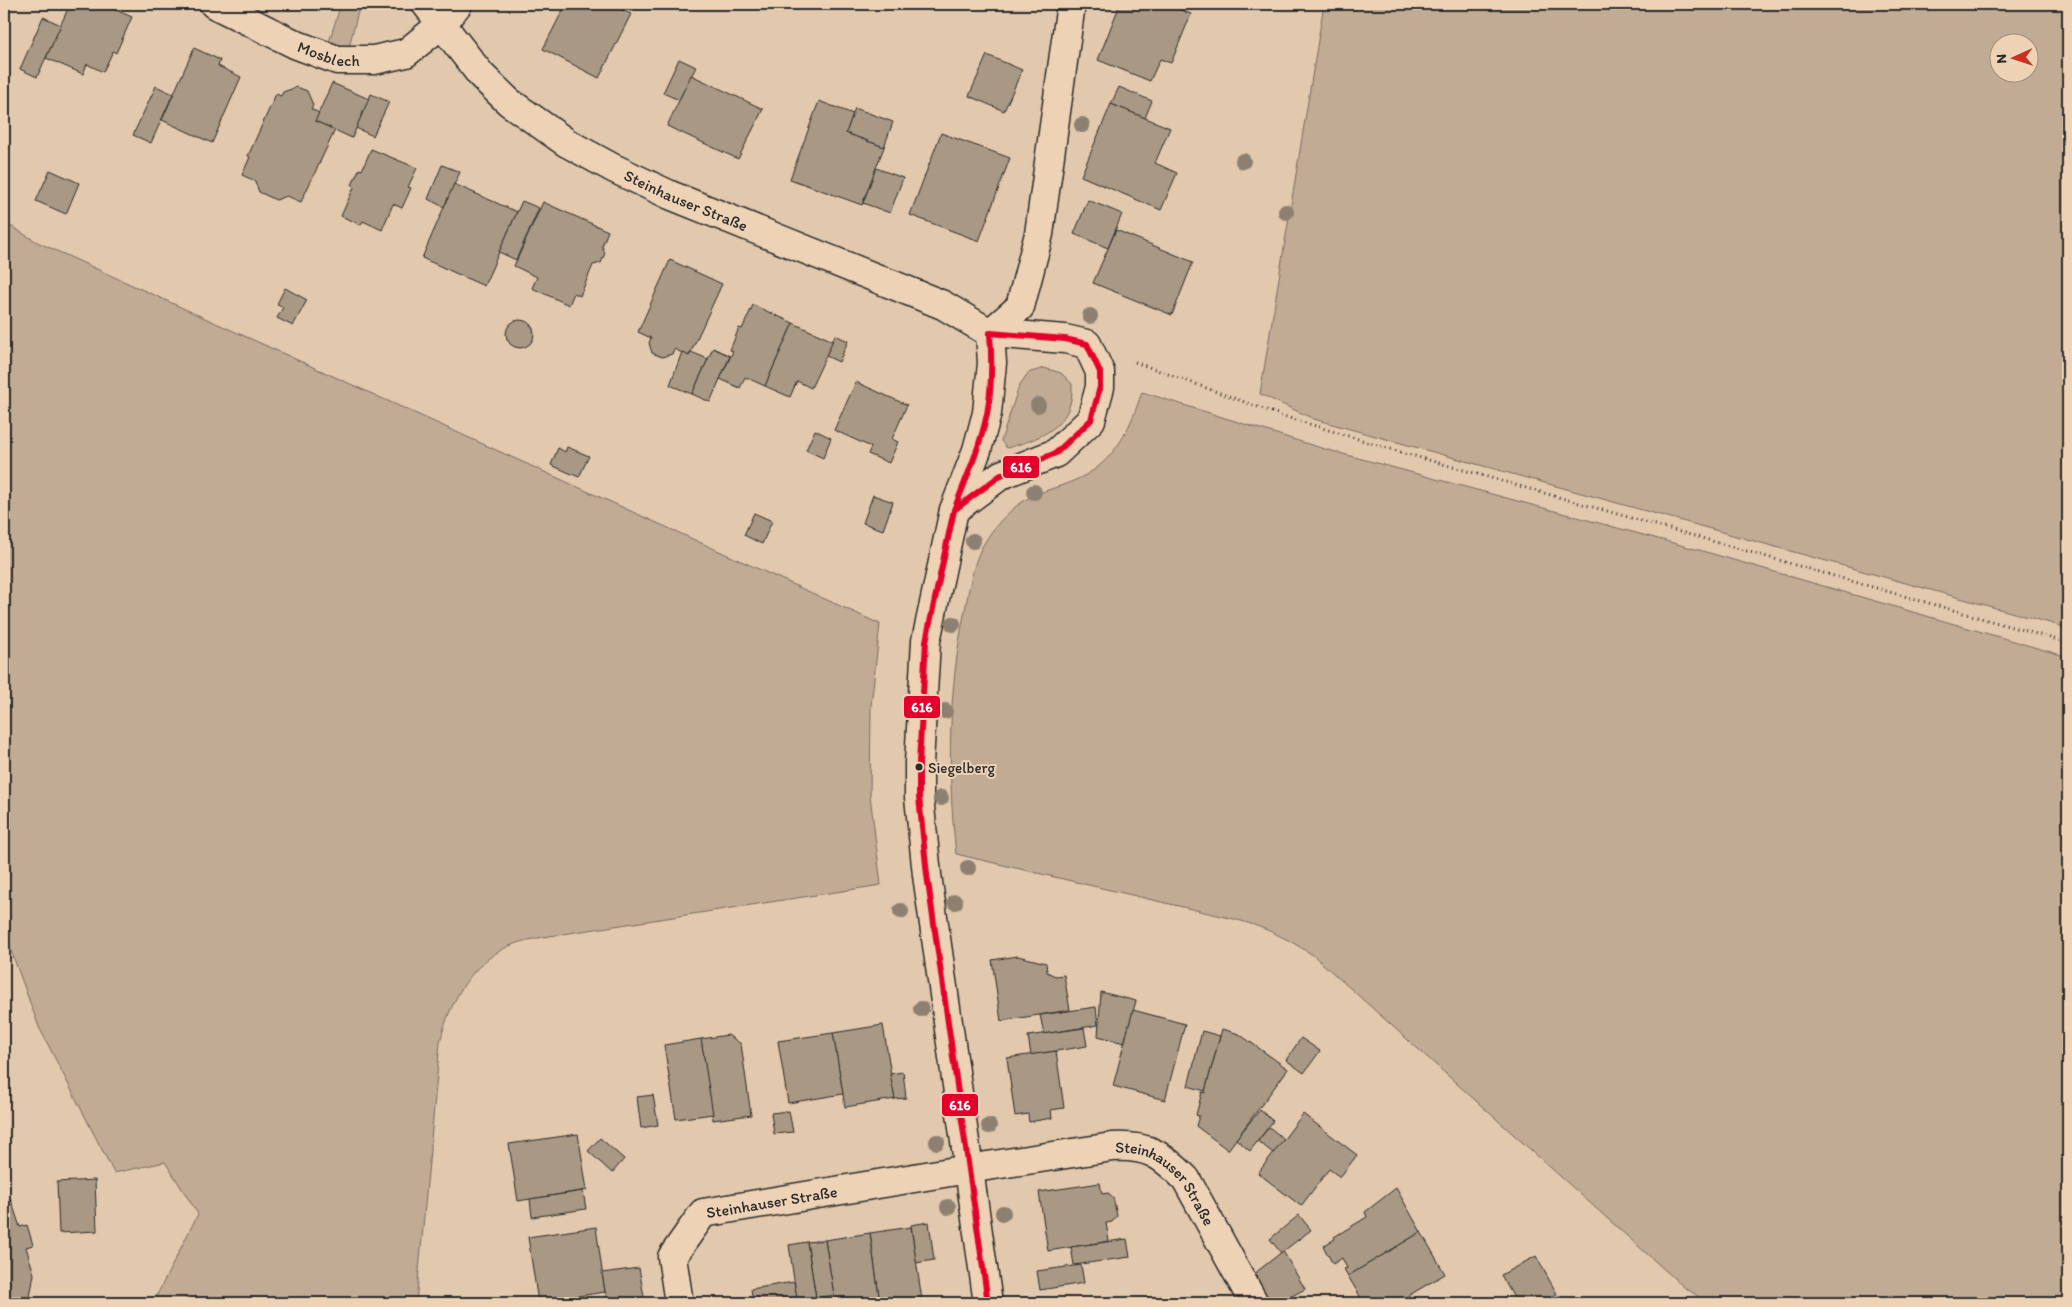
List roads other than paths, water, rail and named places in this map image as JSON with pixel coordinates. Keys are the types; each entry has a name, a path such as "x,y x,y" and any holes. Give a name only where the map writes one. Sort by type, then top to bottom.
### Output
{"street":[{"name":"Mosblech","path":"214,4 297,45 337,60 374,60 406,53 442,10"},
{"path":"988,1303 927,874 919,797 920,724 926,641 954,510 977,450 987,413 992,363 990,333 1020,307 1039,234 1071,4"},
{"name":"Steinhauser Straße","path":"442,10 481,74 510,102 567,143 670,195 944,305 990,333 1065,338 1087,344 1100,372 1100,387 1091,420 1056,453 1001,475 954,510"},
{"name":"Steinhauser Straße","path":"679,1303 672,1257 703,1213 968,1169 1112,1147 1134,1146 1157,1154 1169,1162 1186,1179 1254,1303"}],"place":[{"name":"Siegelberg","path":"919,767"}]}
